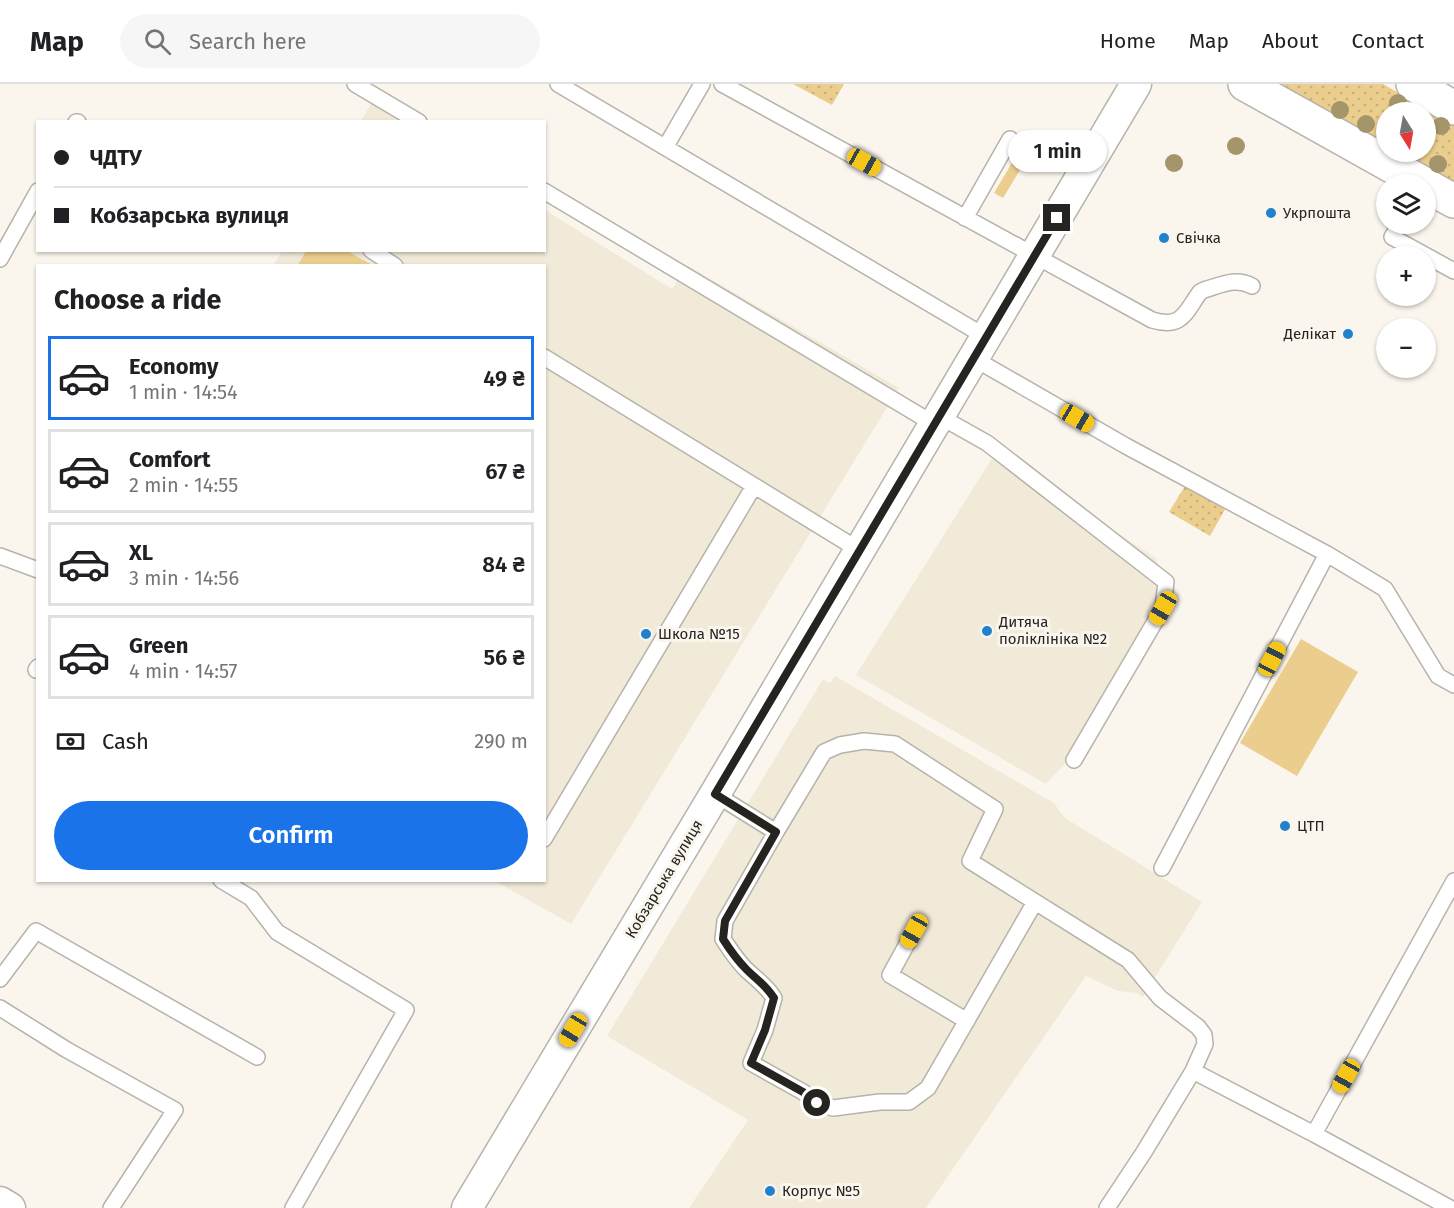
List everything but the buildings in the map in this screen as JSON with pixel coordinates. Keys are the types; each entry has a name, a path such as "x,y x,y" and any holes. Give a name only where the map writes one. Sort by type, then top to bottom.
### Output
{"main road":[{"path":"1245,84 1405,174"},
{"path":"1413,84 1454,108"},
{"path":"1436,191 1454,201"}],"street":[{"name":"Кобзарська вулиця","path":"467,1208 1136,84"},
{"path":"0,1202 10,1208"}],"lane":[{"path":"355,84 416,120"},
{"path":"558,84 666,146 1126,446 1327,554 1385,589 1438,676 1454,685"},
{"path":"666,146 702,84"},
{"path":"722,84 1152,320 1163,323 1174,322 1184,317 1204,290 1236,281 1252,286"},
{"path":"965,218 1010,139"},
{"path":"546,192 936,420 987,443 1166,582 1163,608 1074,760"},
{"path":"0,259 36,195"},
{"path":"1394,234 1392,237 1454,271"},
{"path":"374,252 392,264"},
{"path":"546,358 859,550"},
{"path":"546,836 754,486"},
{"path":"1162,868 1327,554"},
{"path":"0,556 36,569"},
{"path":"1035,902 928,1088 909,1102 880,1102 833,1108 817,1103 803,1092 751,1063 765,1030 774,998 765,984 735,958 723,939 725,921 824,752 840,745 864,741 895,744 995,809 970,861 1128,960 1160,998 1198,1027 1204,1035 1205,1044 1193,1071 1107,1208"},
{"path":"715,794 776,832"},
{"path":"1314,1134 1454,881"},
{"path":"224,882 251,898 277,932 406,1010 293,1208"},
{"path":"0,979 36,931 257,1057"},
{"path":"914,931 890,975 967,1021"},
{"path":"0,1008 67,1050 175,1110 111,1208"},
{"path":"1193,1071 1450,1208"}],"shaded area":[{"path":"793,84 844,84 832,105"},
{"path":"1276,84 1383,84 1414,102 1376,102 1376,140"},
{"path":"372,102 400,120 361,120"},
{"path":"1436,115 1454,125 1454,184 1415,162 1436,162"},
{"path":"1022,146 1031,152 1003,198 994,193"},
{"name":"Школа №15","path":"546,211 672,289 688,266 899,388 571,924 497,882 546,882 546,264 274,264 281,252 546,252"},
{"path":"305,252 349,252 370,264 299,264"},
{"path":"994,455 1156,558 1162,584 1159,608 1073,755 1046,784 856,675"},
{"path":"1187,483 1227,506 1210,536 1169,512"},
{"path":"1301,639 1358,672 1297,776 1240,743"},
{"path":"835,676 1054,803 1065,818 1202,902 1143,997 1137,993 1118,991 1086,976 926,1208 689,1208 748,1120 607,1036 823,679 830,683"}],"place":[{"name":"Укрпошта","path":"1271,213"},
{"name":"Свічка","path":"1164,238"},
{"name":"Делікат","path":"1348,334"},
{"name":"Дитяча поліклініка №2","path":"987,631"},
{"name":"Школа №15","path":"646,634"},
{"name":"ЦТП","path":"1285,826"},
{"name":"Корпус №5","path":"770,1191"}],"route":[{"path":"817,1103 803,1092 751,1063 765,1030 774,998 765,984 735,958 723,939 725,921 776,832 715,794 1057,218"}]}
